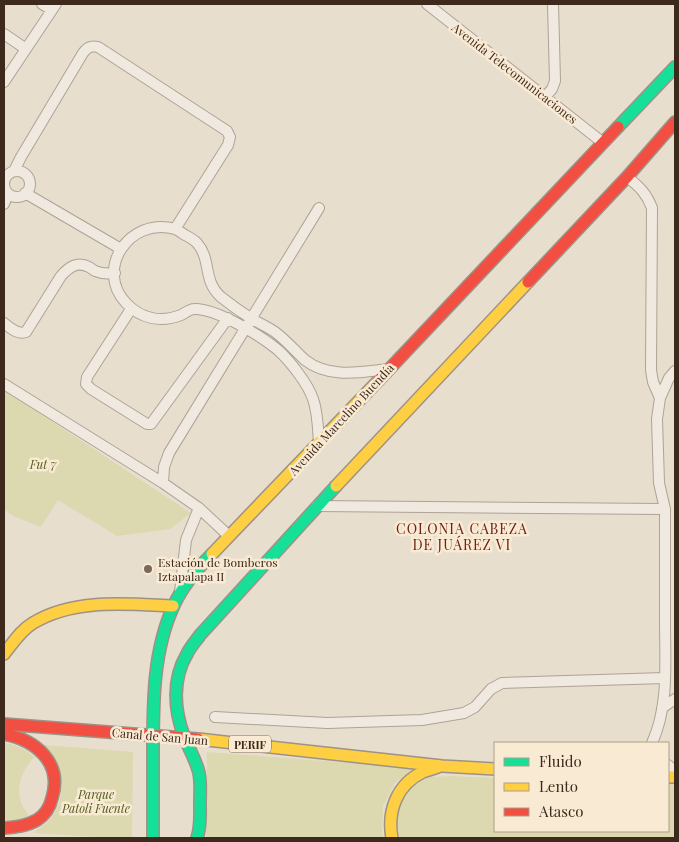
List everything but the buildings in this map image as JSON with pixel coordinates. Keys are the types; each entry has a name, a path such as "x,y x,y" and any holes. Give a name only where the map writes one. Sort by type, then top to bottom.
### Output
{"main road":[{"name":"Avenida Marcelino Buendía","path":"153,838 153,691 158,657 173,606 179,595 199,568 229,536 319,444 602,142 675,67"},
{"path":"197,838 200,822 200,783 193,754 185,737 176,704 179,672 187,654 200,635 317,506 627,177 675,122"},
{"path":"4,654 17,637 33,623 66,609 88,605 133,604 173,606"},
{"name":"Canal de San Juan","path":"4,724 153,734 442,766 494,769"},
{"path":"4,734 15,736 36,747 52,768 54,783 49,809 41,818 27,825 4,828"},
{"path":"392,838 389,818 398,794 406,784 422,773 442,766"}],"street":[{"path":"4,82 54,7 42,4"},
{"name":"Avenida Telecomunicaciones","path":"427,4 602,142"},
{"path":"545,97 552,89 555,81 553,4"},
{"path":"4,34 26,49"},
{"path":"18,172 21,157 83,53 89,47 98,47 227,130 230,137 228,145 174,229"},
{"path":"18,172 27,176 29,182 27,191 20,196 11,195 4,188 4,181 8,175 18,172"},
{"path":"627,177 640,187 652,208 651,370 653,382 660,398"},
{"path":"27,191 36,199 121,249"},
{"path":"4,204 11,195"},
{"path":"163,483 164,467 169,453 320,208"},
{"path":"319,444 313,398 291,364 277,350 228,318 205,310 193,308 171,318 161,320 140,315 131,309 118,290 115,273 116,262 121,249 132,237 140,231 161,226 174,229 197,243 207,264 211,284 220,296 252,319 276,333 305,360 319,369 354,372 389,369"},
{"path":"4,323 20,333 26,332 62,276 74,264 88,266 96,272 104,274 115,273"},
{"path":"131,309 87,377 86,384 147,424 151,424 228,318"},
{"path":"652,742 657,732 662,708 665,678 665,508 659,483 657,419 660,398 675,371"},
{"path":"4,384 163,483 199,508 229,536"},
{"path":"317,506 665,508"},
{"path":"179,595 186,540 199,508"},
{"path":"215,717 327,723 422,720 464,713 476,707 491,689 502,683 665,678"},
{"path":"662,708 675,699"},
{"path":"657,732 659,742"}],"green space":[{"name":"Fut 7","path":"4,390 191,513 170,529 117,536 58,500 41,527 13,516 4,509"},
{"path":"4,743 20,747 34,757 24,771 19,786 21,801 30,817 4,820"},
{"name":"Parque Patoli Fuente","path":"44,745 133,752 132,838 33,833 48,822 55,812 61,793"},
{"path":"207,752 415,768 395,783 383,806 382,833 384,838 206,838"},
{"path":"430,777 494,778 494,832 669,832 669,784 675,785 675,838 400,838 396,819 402,801 413,786"}],"traffic: fast":[{"path":"618,127 675,67"},
{"path":"197,838 200,821 200,777 178,716 176,695 182,664 200,635 336,486"},
{"path":"153,838 154,695 158,658 167,622 174,605 186,584 212,554"}],"traffic: slow":[{"path":"336,486 528,282"},
{"path":"212,554 378,381"},
{"path":"4,654 17,637 33,623 49,615 66,610 101,604 173,606"},
{"path":"198,739 442,766 494,769"},
{"path":"392,838 391,818 400,791 414,777 438,767"},
{"path":"669,777 675,777"}],"traffic: jam":[{"path":"528,282 627,177 675,122"},
{"path":"378,381 618,127"},
{"path":"4,724 198,739"},
{"path":"4,734 16,737 36,748 44,755 54,774 52,798 45,813 40,818 25,825 4,828"}],"place":[{"name":"Estación de Bomberos Iztapalapa II","path":"148,569"}],"district":[{"name":"COLONIA CABEZA DE JUÁREZ VI","path":"462,536"}]}
